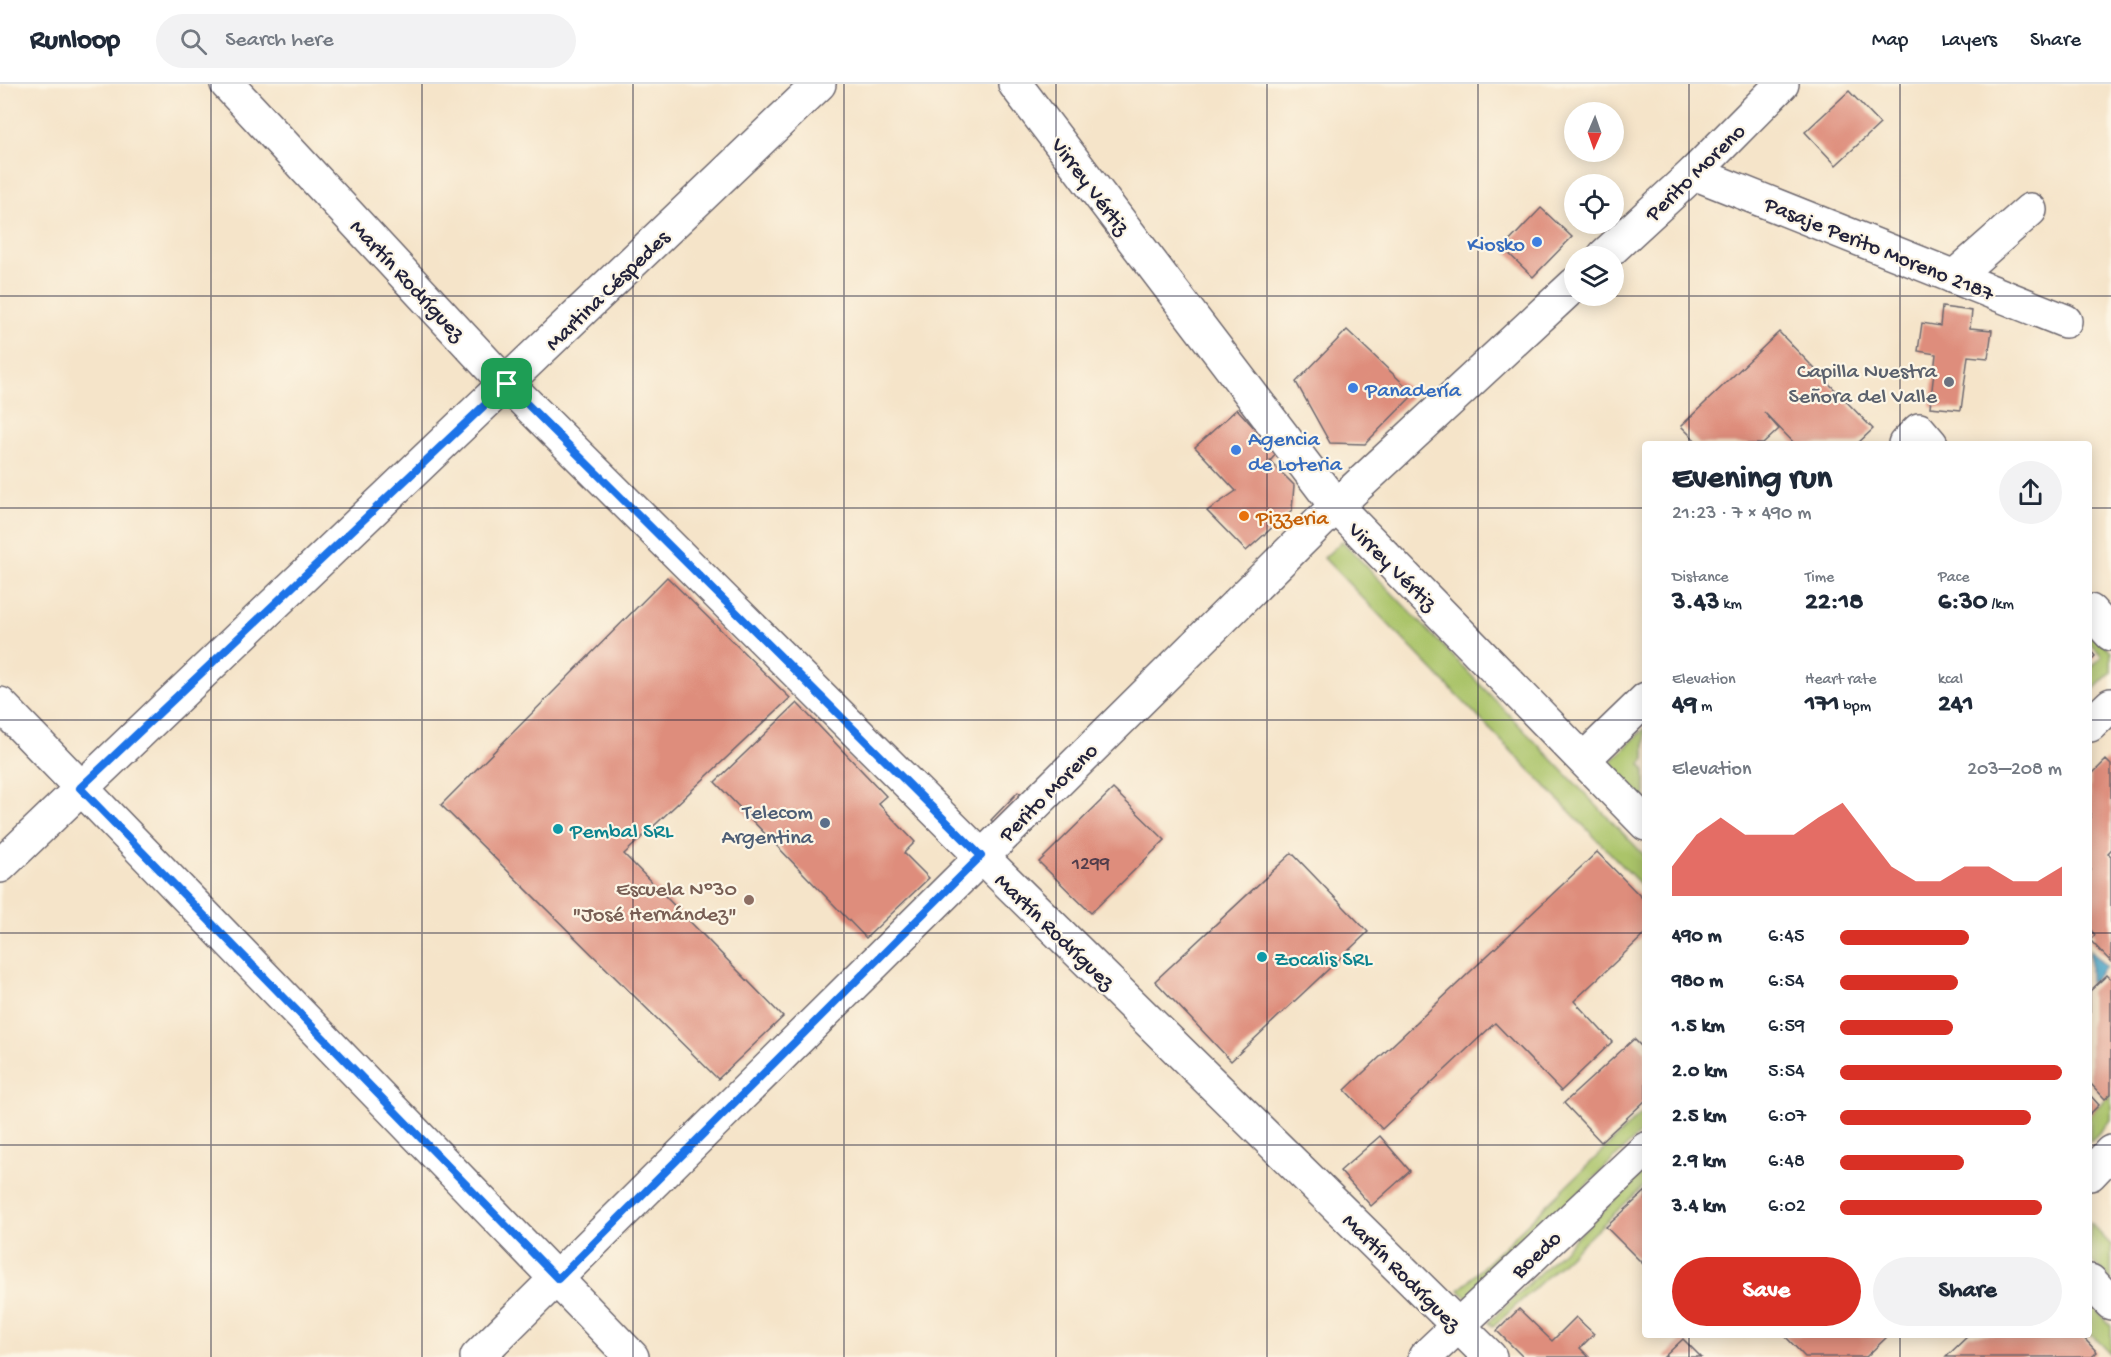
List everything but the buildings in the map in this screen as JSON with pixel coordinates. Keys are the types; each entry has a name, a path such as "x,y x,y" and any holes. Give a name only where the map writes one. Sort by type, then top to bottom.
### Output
{"street":[{"name":"Martín Rodríguez","path":"227,84 507,384 981,856 1490,1357"},
{"name":"Martina Céspedes","path":"0,866 819,84"},
{"name":"Virrey Vértiz","path":"1015,84 1336,506 1642,820"},
{"name":"Perito Moreno","path":"1615,246 1694,173 1782,84"},
{"name":"Pasaje Perito Moreno 2187","path":"1694,173 2065,321"},
{"path":"1954,277 2030,210"},
{"name":"Perito Moreno","path":"477,1357 1336,506 1564,294"},
{"path":"2092,613 2111,634"},
{"path":"1584,759 1642,703"},
{"path":"0,704 632,1357"},
{"path":"2092,723 2111,705"},
{"path":"2092,1172 2111,1152"},
{"name":"Boedo","path":"1425,1357 1642,1153"},
{"path":"2092,1283 2111,1303"}],"green space":[{"path":"1342,541 1642,853 1642,886 1324,558"},
{"path":"2092,632 2111,651 2111,672 2092,691 2092,667 2102,656 2092,645"},
{"path":"1642,731 1642,799 1609,764"},
{"path":"2111,1094 2111,1120 2092,1140 2092,1112"},
{"path":"1642,1113 1642,1132 1468,1299 1459,1290"},
{"path":"1642,1174 1642,1188 1493,1327 1489,1322"},
{"path":"2092,1225 2111,1245 2111,1281 2092,1260"},
{"path":"2092,1306 2111,1325 2111,1354 2092,1335"}],"water":[{"path":"2092,952 2106,967 2092,981"}],"place":[{"name":"Kiosko","path":"1537,242"},
{"name":"Capilla Nuestra Señora del Valle","path":"1949,382"},
{"name":"Panadería","path":"1353,388"},
{"name":"Agencia de Loteria","path":"1236,450"},
{"name":"Pizzeria","path":"1244,516"},
{"name":"Telecom Argentina","path":"825,823"},
{"name":"Pembal SRL","path":"558,829"},
{"name":"Escuela Nº30 \"José Hernández\"","path":"749,900"},
{"name":"Zocalis SRL","path":"1262,957"}],"route":[{"path":"507,384 981,856 558,1279 80,788 507,384"}]}
